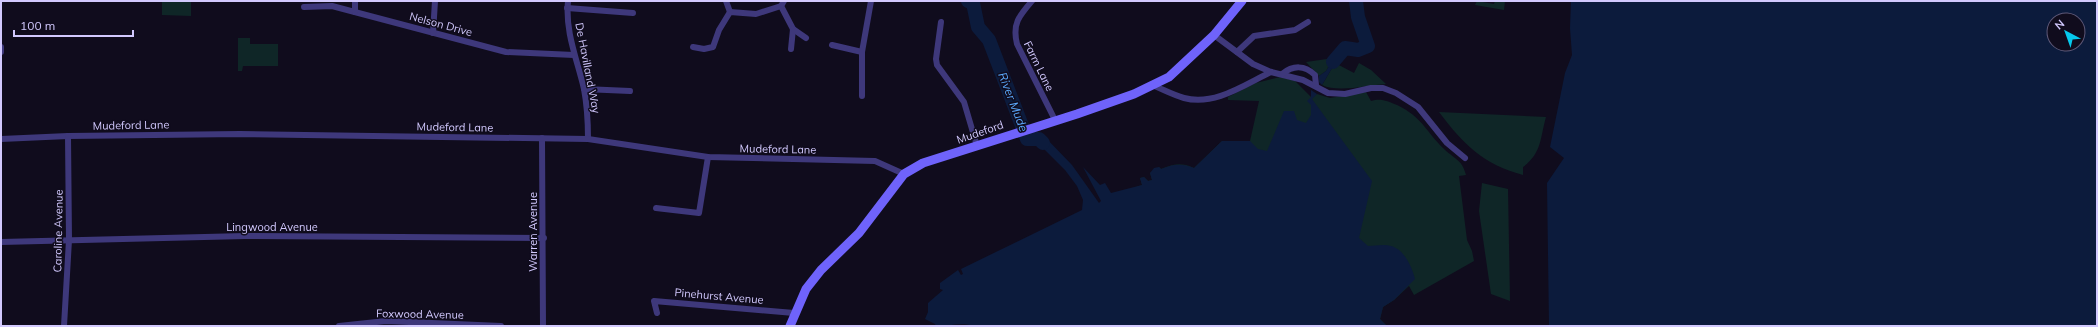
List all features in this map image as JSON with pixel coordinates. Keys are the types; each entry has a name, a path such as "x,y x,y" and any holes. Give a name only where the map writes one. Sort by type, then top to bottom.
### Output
{"street":[{"path":"355,1 355,12"},
{"path":"433,32 434,1"},
{"path":"693,47 704,49 713,47 730,12 726,1"},
{"path":"862,96 862,52 870,1"},
{"name":"Farm Lane","path":"1032,1 1020,15 1014,32 1017,44 1055,120"},
{"name":"Mudeford","path":"790,326 794,313 806,289 821,270 859,233 904,174 923,163 1134,94 1169,77 1214,35 1242,1"},
{"path":"568,4 633,13"},
{"name":"De Havilland Way","path":"568,4 567,15 574,55 584,89 588,119 588,139"},
{"path":"730,12 756,14 783,4 793,29 791,49"},
{"name":"Nelson Drive","path":"304,7 332,6 506,52 574,55"},
{"path":"941,22 936,59 937,65 964,102 977,146"},
{"path":"1237,52 1254,36 1295,30 1308,22"},
{"path":"793,29 806,38"},
{"path":"1214,35 1253,64 1271,72 1304,80 1316,85 1328,93 1345,94 1371,88 1383,88 1396,93 1418,108 1448,143 1465,158"},
{"path":"832,45 862,52"},
{"path":"1,47 1,52"},
{"path":"1282,74 1289,68 1301,67 1309,69 1315,75 1316,85"},
{"path":"1152,85 1184,98 1201,99 1222,96 1271,72"},
{"path":"584,89 630,91"},
{"name":"Mudeford Lane","path":"1,139 68,136 278,134 588,139 708,157 740,159 861,160 884,164 904,174"},
{"name":"Caroline Avenue","path":"64,326 69,240 68,136"},
{"name":"Warren Avenue","path":"542,138 544,238 543,326"},
{"path":"656,208 699,213 708,157"},
{"name":"Lingwood Avenue","path":"1,242 245,236 544,238"},
{"name":"Pinehurst Avenue","path":"657,313 654,301 794,313"},
{"name":"Foxwood Avenue","path":"340,326 386,321 501,326"}],"green space":[{"path":"162,1 191,1 191,16 162,15"},
{"path":"1477,1 1494,4 1495,1 1505,1 1504,10 1475,5"},
{"path":"238,38 250,38 250,44 278,44 278,66 243,66 242,71 238,71"},
{"path":"1327,59 1332,61 1326,71 1319,76 1306,62"},
{"path":"1335,63 1354,73 1359,63 1371,70 1386,84 1353,88 1336,88 1322,85"},
{"path":"1280,77 1295,81 1311,97 1317,94 1330,98 1366,92 1371,101 1381,100 1397,105 1418,119 1443,148 1460,162 1464,170 1466,175 1459,176 1467,240 1472,251 1474,261 1414,295 1409,286 1394,300 1383,307 1380,319 1387,326 1136,187 1142,185 1140,178 1144,177 1148,181 1152,180 1150,173 1159,167 1161,169 1181,164 1194,168 1222,141 1250,141 1259,101 1228,100 1228,97 1256,83"},
{"path":"1439,112 1546,117 1537,151 1529,162 1523,167 1523,175 1497,165 1475,152 1457,134"},
{"path":"1482,183 1508,189 1510,301 1491,294 1479,211"}],"water":[{"path":"1571,1 2097,1 2097,326 1549,326 1547,183 1564,158 1550,147 1565,73 1572,55 1570,28"},
{"path":"1332,61 1335,63 1322,85 1319,82 1319,76 1326,71"},
{"path":"1311,90 1317,94 1312,99 1372,181 1359,238 1368,246 1385,245 1396,248 1407,259 1414,274 1415,279 1394,300 1383,307 1380,319 1387,326 975,326 960,324 936,326 925,319 928,312 928,303 943,290 940,289 940,283 958,270 961,275 963,274 961,269 1082,210 1083,200 1077,186 1065,170 1039,144 1021,140 1043,135 1072,165 1099,203 1101,201 1083,167 1100,185 1105,183 1111,193 1142,185 1140,178 1144,177 1148,181 1152,180 1150,173 1154,168 1159,167 1161,169 1170,166 1185,165 1194,168 1222,141 1250,141 1258,149 1267,151 1284,111 1294,111 1297,120 1306,123 1311,115 1311,105 1307,101 1311,97"}],"waterway":[{"name":"River Mude","path":"968,1 973,3 978,27 989,40 1027,139 1039,139 1043,143"},
{"path":"1333,62 1345,48 1358,50 1368,46 1358,17 1356,1"}]}
